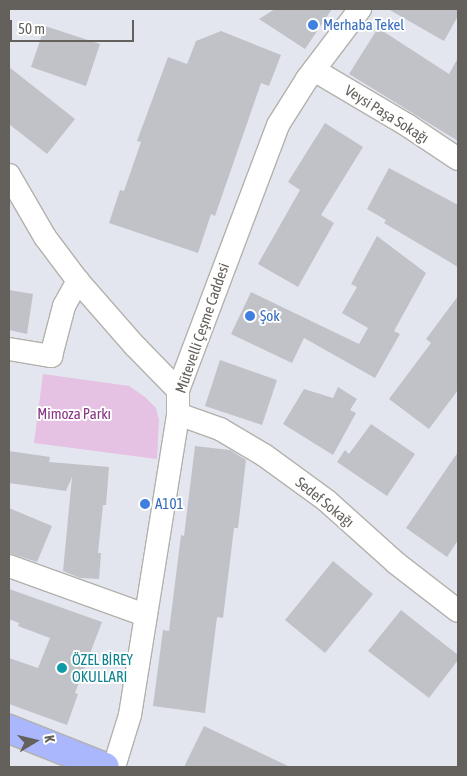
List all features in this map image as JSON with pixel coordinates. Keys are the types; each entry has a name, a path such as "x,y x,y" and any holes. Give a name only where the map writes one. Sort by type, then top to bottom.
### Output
{"main road":[{"path":"9,730 105,767"}],"street":[{"name":"Mütevelli Çeşme Caddesi","path":"114,767 130,716 178,414 178,390 268,147 288,108 360,9"},
{"name":"Veysi Paşa Sokağı","path":"314,70 407,125 458,159"},
{"path":"9,176 16,202 78,281 178,390"},
{"path":"9,349 51,356 64,306 78,281"},
{"name":"Sedef Sokağı","path":"178,414 220,429 264,455 327,502 396,563 458,611"},
{"path":"9,566 145,615"}],"green space":[{"name":"Mimoza Parkı","path":"43,374 129,386 145,397 156,408 159,420 157,459 34,443"}],"building":[{"path":"275,9 332,9 305,49 259,19"},
{"path":"388,9 458,9 458,16 444,41"},
{"path":"45,26 100,44 86,86 31,67"},
{"path":"378,28 449,74 458,58 458,141 349,74"},
{"path":"221,31 281,55 269,86 261,83 215,216 211,214 198,253 109,223 120,190 124,191 141,142 137,141 168,57 187,64 196,41"},
{"path":"9,67 75,119 47,154 9,124"},
{"path":"325,123 363,147 321,215 334,223 298,287 258,264 300,190 288,182"},
{"path":"389,168 458,205 458,267 384,223 386,220 367,209"},
{"path":"377,236 426,273 394,331 400,334 375,378 304,338 292,363 231,334 251,292 359,344 368,328 342,313 357,287 351,284"},
{"path":"9,290 33,294 27,334 9,330"},
{"path":"458,296 458,390 429,429 389,399 431,343 426,339"},
{"path":"220,360 277,380 262,425 205,406"},
{"path":"338,387 357,399 350,410 356,413 333,455 283,424 304,389 333,398"},
{"path":"371,424 415,454 387,496 337,462 345,450 349,454"},
{"path":"195,446 230,450 246,460 238,528 234,528 223,618 217,617 205,713 153,706 163,630 169,631 181,535 184,536"},
{"path":"9,451 50,457 49,462 109,467 106,505 103,505 98,553 101,553 99,579 80,578 63,571 72,477 66,491 9,483"},
{"path":"458,452 458,540 447,557 406,528"},
{"path":"9,508 52,526 37,562 9,553"},
{"path":"333,561 373,594 325,653 285,620"},
{"path":"9,589 102,622 75,693 78,694 67,725 9,704 9,658 38,668 50,638 18,626 19,623 9,619"},
{"path":"401,610 458,655 458,660 429,698 368,651"},
{"path":"204,726 290,767 184,767"}],"place":[{"name":"Merhaba Tekel","path":"313,25"},
{"name":"Şok","path":"250,316"},
{"name":"A101","path":"145,504"},
{"name":"ÖZEL BİREY OKULLARI","path":"62,668"}]}
